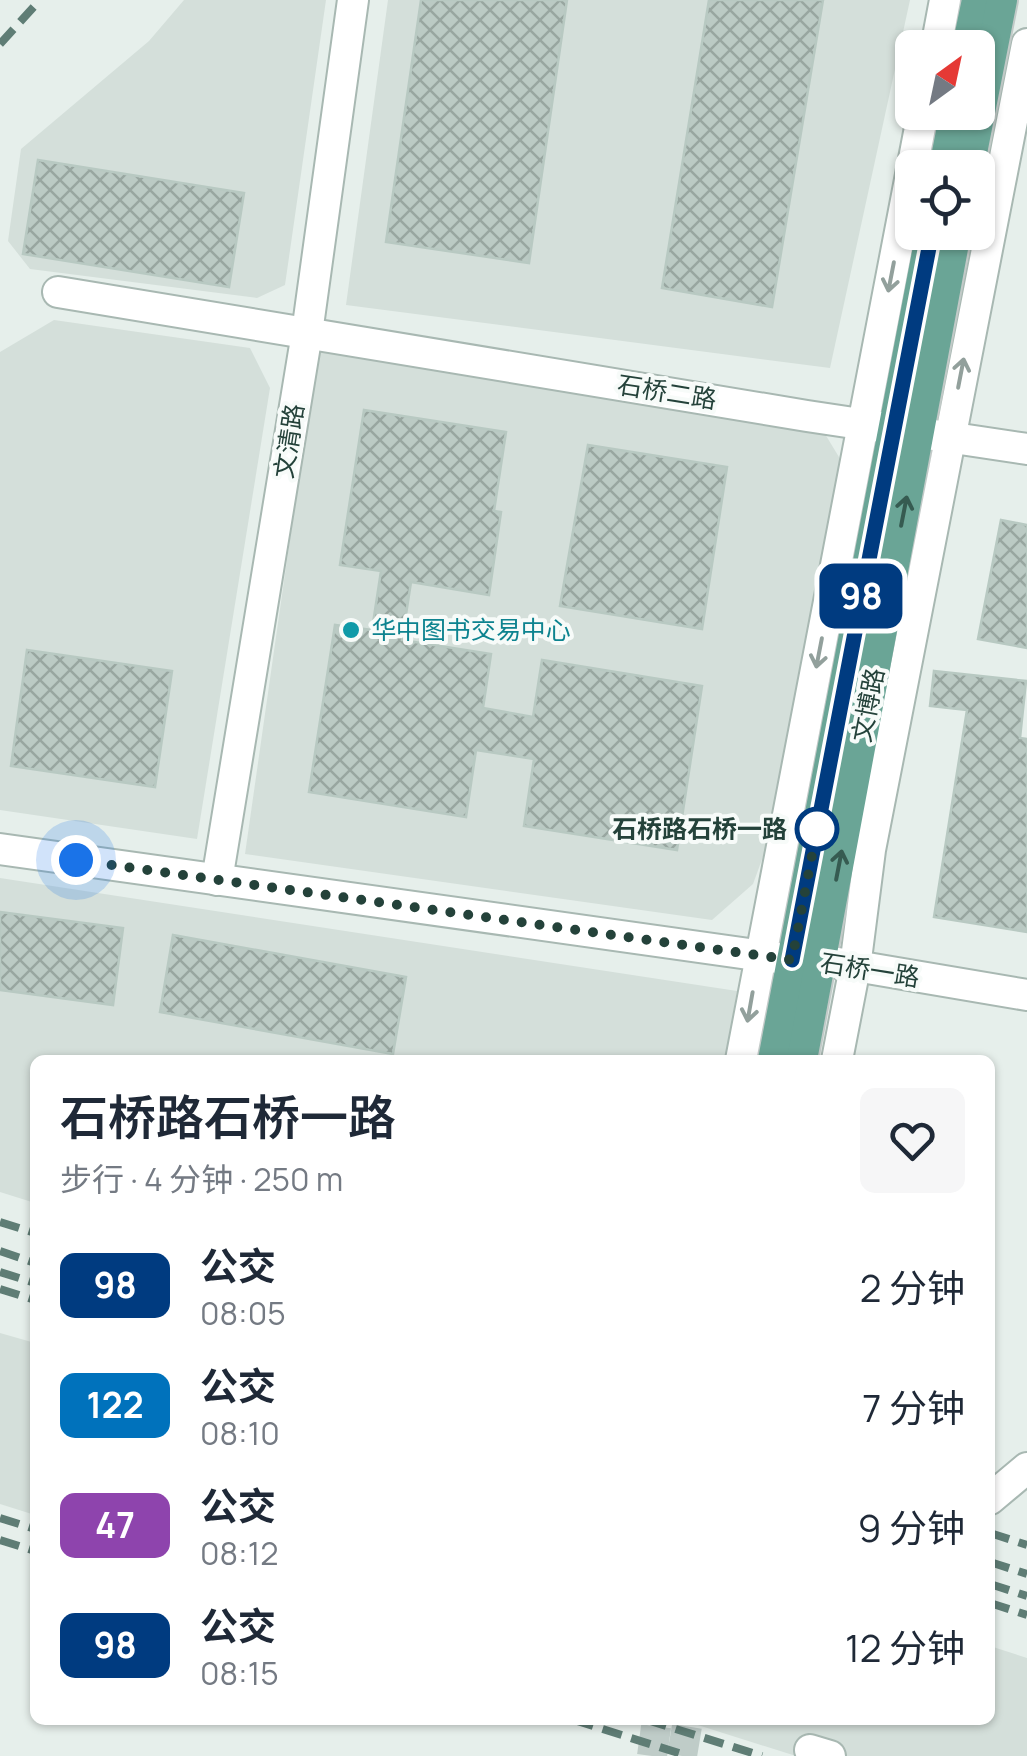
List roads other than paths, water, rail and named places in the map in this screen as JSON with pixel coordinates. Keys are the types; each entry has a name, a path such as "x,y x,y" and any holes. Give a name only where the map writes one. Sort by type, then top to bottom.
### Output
{"main road":[{"path":"971,30 977,0"},
{"path":"972,150 1002,0"},
{"name":"文博路","path":"802,1055 806,960 906,431 930,250"},
{"name":"文博路","path":"906,431 951,250"},
{"path":"775,1055 806,960"}],"street":[{"name":"文清路","path":"217,880 307,333 354,0"},
{"path":"939,30 945,0"},
{"path":"742,1055 760,955 906,431 1027,44"},
{"path":"837,1055 855,967 870,850 906,431 922,130"},
{"name":"石桥二路","path":"58,292 1027,449"},
{"name":"石桥一路","path":"0,848 855,967 1027,995"},
{"path":"995,1494 1027,1468"}],"tunnel":[{"path":"652,1756 656,1725"},
{"path":"682,1756 687,1725"}],"railway":[{"path":"0,44 40,0"},
{"path":"0,1222 30,1231"},
{"path":"0,1251 30,1261"},
{"path":"0,1272 30,1281"},
{"path":"0,1289 30,1298"},
{"path":"0,1518 30,1527"},
{"path":"995,1535 1027,1545"},
{"path":"0,1540 30,1549"},
{"path":"995,1564 1027,1574"},
{"path":"995,1586 1027,1596"},
{"path":"995,1605 1027,1615"},
{"path":"590,1725 688,1756"},
{"path":"663,1725 762,1756"}],"place":[{"name":"华中图书交易中心","path":"351,630"},
{"name":"石桥路石桥一路","path":"817,829"}]}
